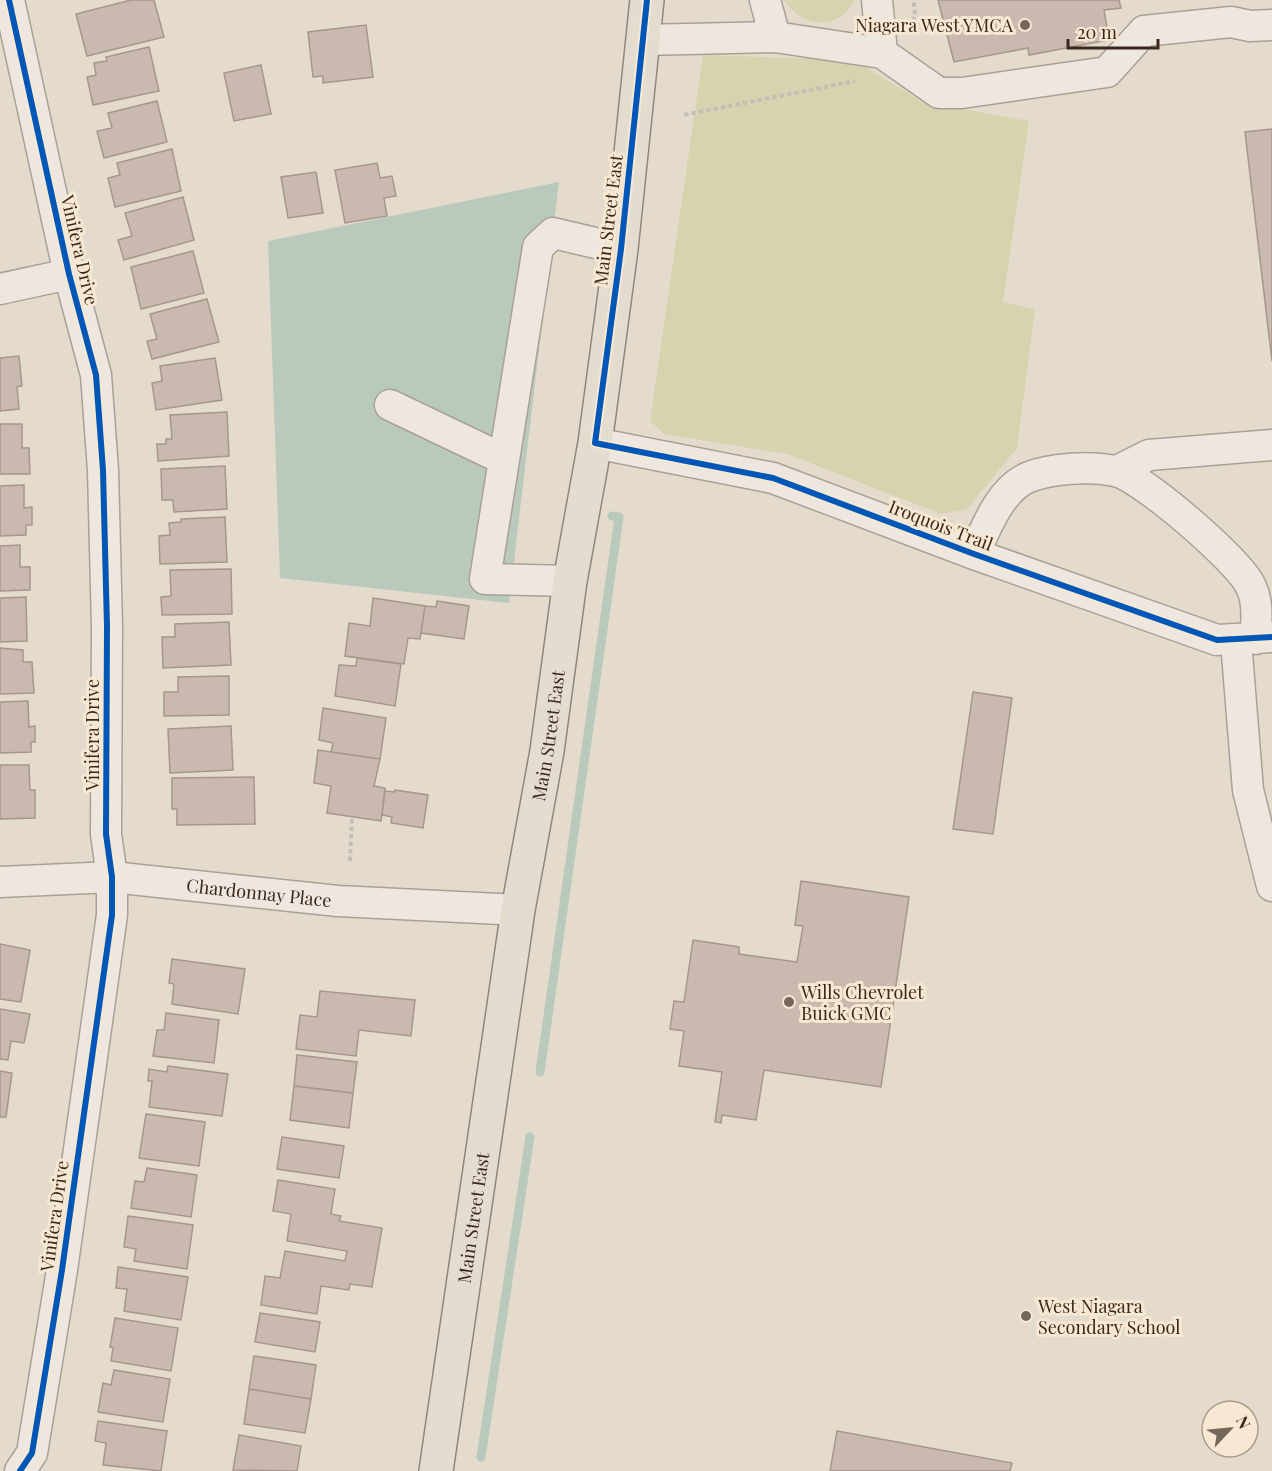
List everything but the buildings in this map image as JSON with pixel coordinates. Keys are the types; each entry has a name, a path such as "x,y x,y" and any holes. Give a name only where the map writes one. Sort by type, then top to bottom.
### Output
{"main road":[{"name":"Main Street East","path":"436,1471 518,909 547,751 570,581 595,443 621,249 647,0"}],"street":[{"name":"Vinifera Drive","path":"9,0 69,274 96,375 103,470 107,626 106,834 112,877 112,915 62,1270 32,1453 20,1471"},
{"path":"765,0 775,37"},
{"path":"877,0 882,53"},
{"path":"643,40 775,37 882,53 939,93 962,93 1107,72 1144,31 1231,22 1250,26 1272,25"},
{"path":"570,581 485,579 538,247 553,234 621,249"},
{"path":"0,289 69,274"},
{"path":"390,405 504,459"},
{"name":"Iroquois Trail","path":"595,443 773,478 974,554 1217,640 1255,639"},
{"path":"974,554 998,503 1027,478 1069,469 1117,471 1149,455 1272,445"},
{"path":"1117,471 1164,501 1242,572 1256,600 1248,790 1272,886"},
{"name":"Chardonnay Place","path":"0,882 112,877 338,900 518,909"}],"path":[{"path":"684,115 863,80"},
{"path":"350,861 352,817"}],"shaded area":[{"path":"784,0 855,0 839,17 820,22 810,21 800,16"},
{"path":"703,55 854,60 923,102 1029,121 1003,302 1035,309 1017,448 967,509 941,514 787,454 664,434 650,421"},
{"path":"559,182 509,603 280,578 268,241"}],"waterway":[{"path":"540,1072 619,517 612,516"},
{"path":"481,1457 530,1137"}],"cycle path":[{"path":"9,0 69,274 96,375 103,470 107,626 106,834 112,877 112,915 62,1270 32,1453 20,1471"},
{"path":"647,0 621,249 595,443 773,478 974,554 1217,640 1272,637"}],"place":[{"name":"Niagara West YMCA","path":"1025,25"},
{"name":"Wills Chevrolet Buick GMC","path":"789,1002"},
{"name":"West Niagara Secondary School","path":"1026,1316"}]}
